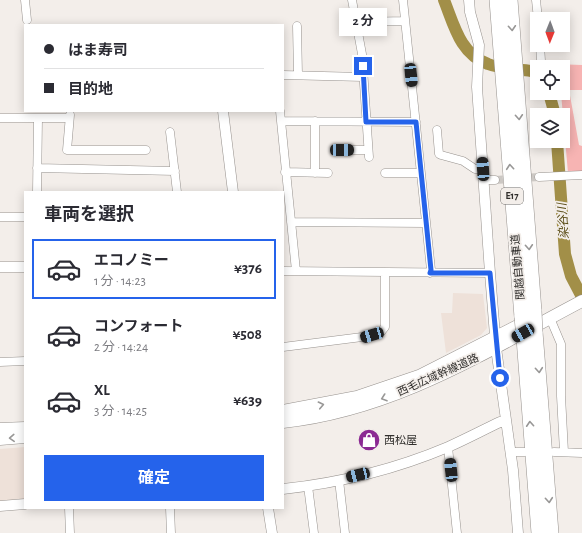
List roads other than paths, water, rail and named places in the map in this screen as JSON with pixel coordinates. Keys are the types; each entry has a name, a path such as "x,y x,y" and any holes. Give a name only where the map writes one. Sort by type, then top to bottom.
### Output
{"highway":[{"name":"関越自動車道","path":"497,0 508,54 528,314 552,533"},
{"name":"関越自動車道","path":"508,54 510,0"},
{"name":"関越自動車道","path":"530,335 539,533"}],"main road":[{"name":"西毛広域幹線道路","path":"284,411 335,402 390,386 424,373 496,343 550,318 575,302 582,292"},
{"name":"西毛広域幹線道路","path":"284,422 337,412 393,395 446,374 496,343 575,302"},
{"path":"0,429 24,428"},
{"path":"0,439 24,438"}],"street":[{"path":"25,0 26,20"},
{"path":"342,150 369,154 362,54 352,0"},
{"path":"403,0 430,273"},
{"path":"469,0 479,49 477,87 490,273 496,343 510,452 518,533"},
{"path":"536,0 537,12"},
{"path":"357,22 405,21"},
{"path":"297,26 298,75"},
{"path":"284,75 363,77"},
{"path":"223,112 233,191"},
{"path":"280,112 296,271"},
{"path":"0,118 70,117 67,150 146,150"},
{"path":"37,191 38,118"},
{"path":"281,121 416,122"},
{"path":"315,122 315,173"},
{"path":"437,130 439,154 441,156 463,161 475,169 483,169"},
{"path":"170,132 177,191"},
{"path":"37,168 175,171"},
{"path":"285,172 328,173"},
{"path":"385,173 421,173"},
{"path":"539,177 582,175"},
{"path":"484,180 495,180"},
{"path":"0,217 24,217"},
{"path":"291,222 426,223"},
{"path":"0,267 24,267"},
{"path":"284,271 490,273"},
{"path":"284,347 362,337 382,332 385,327 385,272"},
{"path":"550,318 561,344 564,452"},
{"path":"0,362 24,361"},
{"path":"284,489 339,480 402,464 448,447 500,422 506,421"},
{"path":"448,447 457,533"},
{"path":"510,452 525,452"},
{"path":"554,452 582,453"},
{"path":"339,480 345,533"},
{"path":"308,486 314,533"},
{"path":"0,506 24,504"},
{"path":"69,509 70,533"},
{"path":"170,509 171,533"},
{"path":"268,509 272,533"}],"waterway":[{"name":"染谷川","path":"444,0 459,38 464,46 478,59 498,67 530,71"},
{"name":"染谷川","path":"551,100 553,108"},
{"name":"染谷川","path":"557,148 565,254 571,276 582,297"}],"tunnel":[{"path":"495,180 539,177"}],"place":[{"name":"西松屋","path":"369,440"}]}
